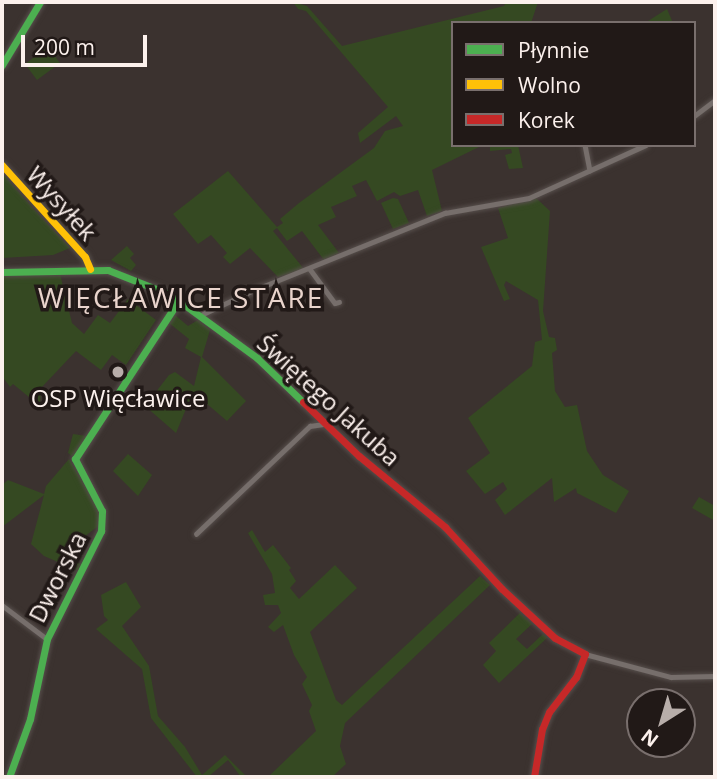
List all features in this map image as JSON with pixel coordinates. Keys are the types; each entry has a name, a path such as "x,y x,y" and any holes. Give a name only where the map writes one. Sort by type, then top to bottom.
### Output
{"street":[{"path":"2,65 40,2"},
{"path":"696,114 715,100"},
{"path":"585,147 590,171"},
{"path":"201,315 254,290 445,214 529,198 642,147"},
{"name":"Wysyłek","path":"2,165 85,257 90,269"},
{"path":"310,269 335,303 339,302"},
{"name":"Świętego Jakuba","path":"2,272 108,270 138,279 179,300 257,358 380,474 445,527 502,589 555,638 585,654"},
{"name":"Dworska","path":"9,777 30,719 47,639 101,531 103,521 97,498 75,458 179,300"},
{"path":"196,534 310,426 326,424"},
{"path":"2,605 47,639"},
{"path":"534,777 542,729 549,712 576,677 585,654 671,677 715,676"}],"green space":[{"path":"293,2 307,6 342,46 504,6 506,2 538,2 532,21 451,21 451,147 479,147 432,170 442,211 427,216 418,190 400,196 394,192 377,201 366,180 352,186 357,196 331,207 336,217 318,225 339,253 324,260 302,231 287,241 277,228 273,231 304,269 278,277 250,248 230,264 223,257 227,253 211,235 198,244 173,214 228,171 277,227 283,223 280,219 299,203 374,148 385,131 403,126 396,116 360,143 358,133 388,107 306,11 298,9"},
{"path":"667,9 672,21 648,21"},
{"path":"48,47 60,63 37,80 25,64"},
{"path":"490,147 518,147 523,168 509,169 505,155 512,153 511,149 490,151"},
{"path":"2,173 70,248 53,255 2,258"},
{"path":"393,198 398,199 409,223 393,229 381,203"},
{"path":"536,198 550,211 543,311 549,337 555,338 557,350 552,353 555,391 565,407 577,405 587,451 603,475 629,491 616,513 577,493 576,488 554,502 552,478 505,515 495,500 507,489 503,482 485,494 466,471 490,453 468,418 532,366 535,342 542,340 538,300 506,281 504,285 510,299 504,301 481,247 508,238 498,208"},
{"path":"127,246 134,254 130,258 136,265 131,271 111,260"},
{"path":"60,274 72,323 84,334 98,315 110,323 128,299 156,320 126,365 112,355 101,370 76,351 41,388 40,406 13,384 10,387 2,376 2,275"},
{"path":"175,315 188,326 198,320 210,330 202,357 246,401 227,421 193,392 176,433 145,406 169,375 175,372 194,386 201,357 185,348 189,339 169,323"},
{"path":"73,434 87,436 73,457 68,453"},
{"path":"128,454 152,475 138,496 113,471"},
{"path":"69,459 99,510 101,524 76,543 77,562 82,564 79,571 44,556 31,544 44,495 2,527 2,485 8,480 44,494 46,486"},
{"path":"699,497 715,506 715,521 692,508"},
{"path":"252,530 265,552 273,545 291,568 289,570 296,581 290,588 299,599 335,565 357,588 310,632 336,700 342,705 480,576 490,585 345,723 340,746 346,764 332,777 268,777 316,731 309,711 312,705 302,684 307,677 294,655 283,625 274,632 268,627 281,613 278,605 265,605 263,595 275,593 272,574 248,533"},
{"path":"126,582 141,607 122,626 149,666 158,716 185,747 202,775 225,755 247,777 241,777 228,760 208,777 197,777 151,718 142,669 96,629 108,620 104,616 101,595"},
{"path":"520,613 532,624 516,639 527,649 543,634 547,638 499,683 483,665 496,651 489,643"}],"traffic: fast":[{"path":"2,65 40,2"},
{"path":"2,272 108,270 171,295 257,358 303,402"},
{"path":"9,777 30,719 47,639 101,531 102,511 75,459 179,300"}],"traffic: slow":[{"path":"2,165 85,257 90,269"}],"traffic: jam":[{"path":"303,402 359,456 445,527 502,589 555,638 585,654 576,677 549,712 542,729 534,777"}],"place":[{"name":"OSP Więcławice","path":"118,372"}],"district":[{"name":"WIĘCŁAWICE STARE","path":"181,297"}]}
